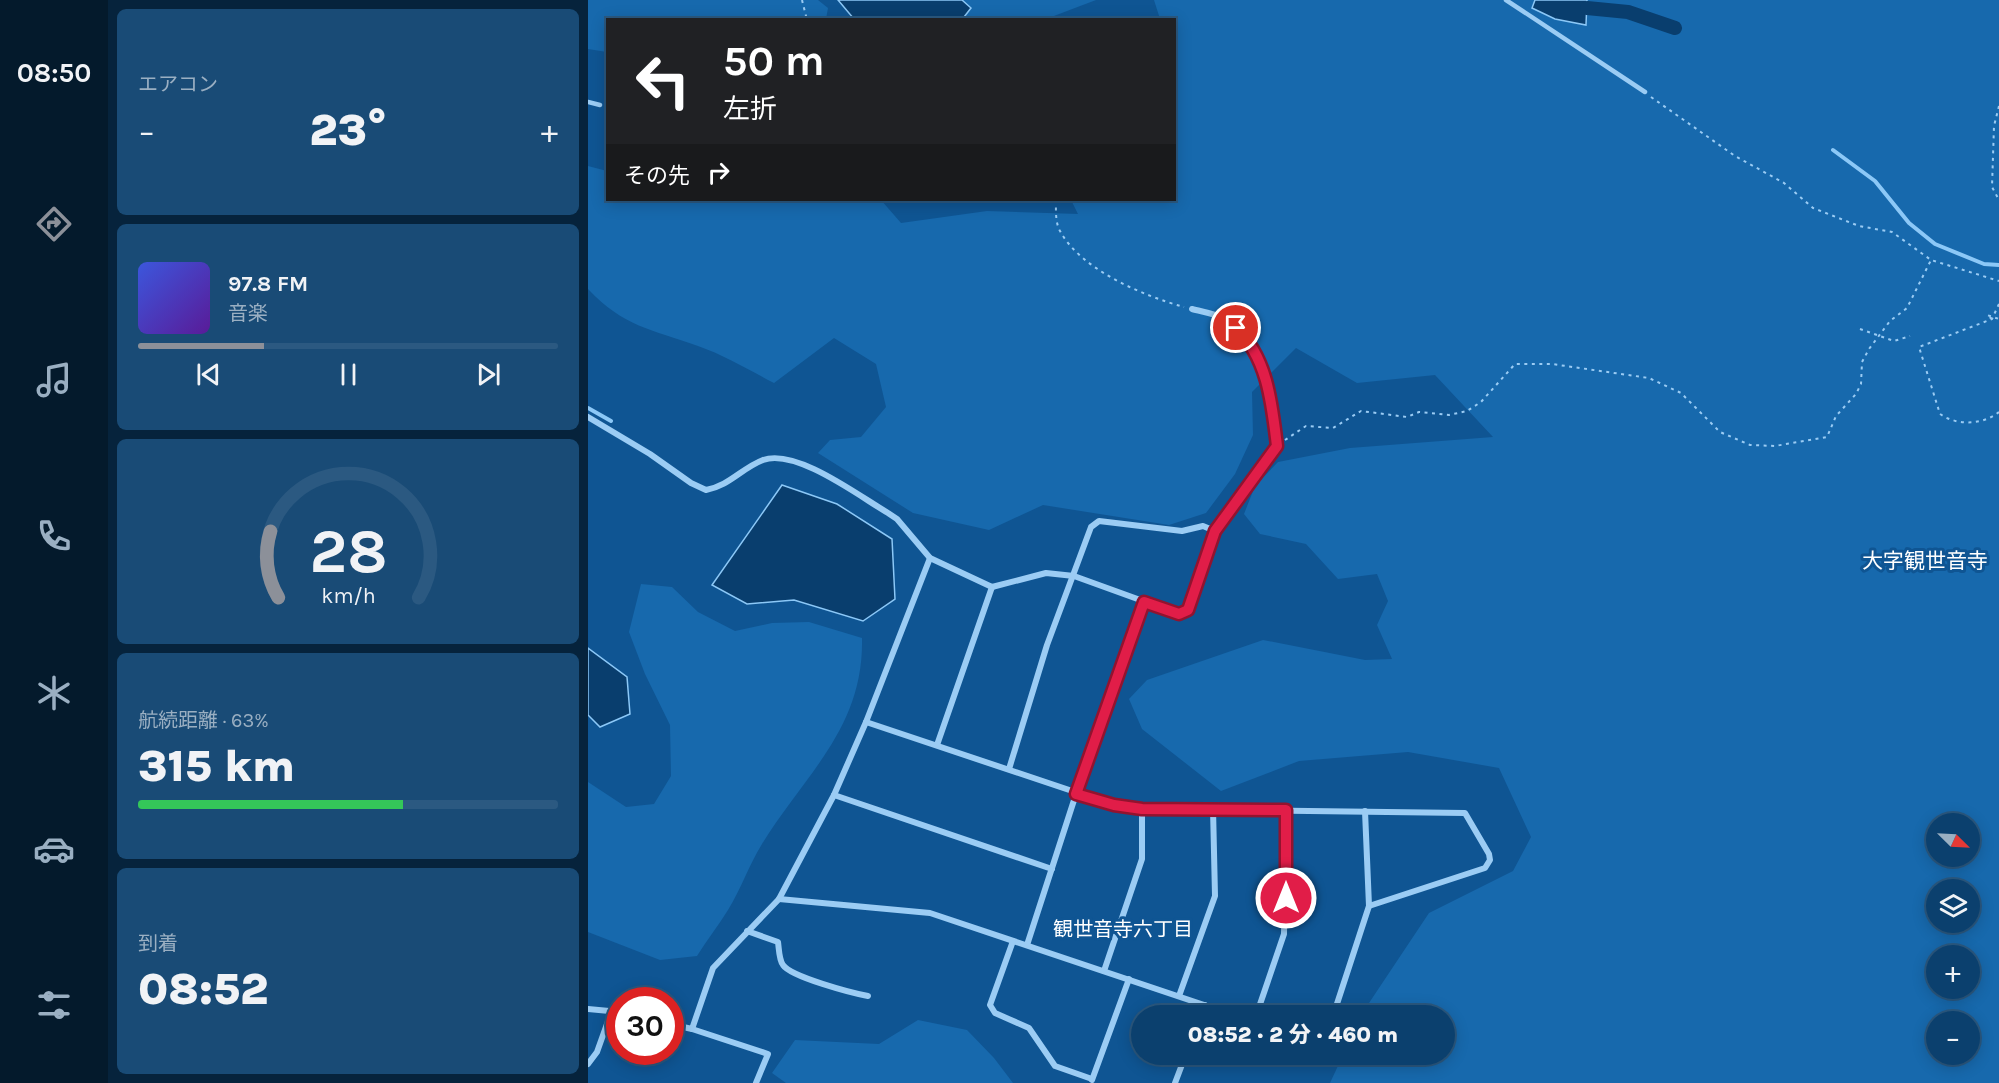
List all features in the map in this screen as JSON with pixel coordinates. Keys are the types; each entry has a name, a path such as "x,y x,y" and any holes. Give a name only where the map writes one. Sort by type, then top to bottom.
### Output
{"street":[{"path":"588,417 650,454 691,483 706,490 724,485 763,460 793,460 888,513 903,525 930,558 992,587 1046,573 1074,576 1179,614 1188,610 1215,531 1277,446 1267,380 1245,337 1227,320 1192,309"},
{"path":"1008,770 1047,645 1091,527 1099,521 1182,531 1203,526 1215,531"},
{"path":"692,1029 712,968 779,899 834,795 867,722 930,558"},
{"path":"937,745 992,587"},
{"path":"1027,945 1076,794 1144,602"},
{"path":"867,722 1114,805 1142,809 1213,808 1465,813 1490,854 1490,860 1485,868 1368,906"},
{"path":"834,795 1052,869"},
{"path":"1179,996 1215,896 1213,808"},
{"path":"1104,971 1142,859 1142,809"},
{"path":"1260,1005 1284,934 1286,810"},
{"path":"1336,1005 1368,906 1365,811"},
{"path":"779,899 930,913 1205,1005"},
{"path":"747,931 778,942 781,961 789,970 845,992 867,996"},
{"path":"1013,941 990,1005 995,1013 1029,1028 1055,1066 1092,1081 1129,980"},
{"path":"588,1009 606,1010"},
{"path":"684,1027 768,1054 756,1083"},
{"path":"588,1065 606,1033"},
{"path":"1175,1083 1182,1065"}],"lane":[{"path":"1506,0 1645,92"},
{"path":"588,102 600,105"}],"path":[{"path":"802,0 806,18"},
{"path":"1645,92 1735,156 1784,183 1813,208 1859,226 1892,232 1931,260 1999,281"},
{"path":"1999,106 1994,126 1992,187 1999,200"},
{"path":"1056,201 1061,233 1086,260 1119,281 1161,300 1192,309"},
{"path":"1277,446 1306,426 1333,428 1361,411 1407,417 1419,412 1449,415 1467,411 1481,402 1515,364 1552,364 1649,378 1682,393 1720,432 1750,445 1775,446 1827,437 1836,416 1856,394 1861,384 1862,362 1877,336 1890,321 1907,308 1931,260"},
{"path":"1999,304 1992,319 1920,347 1940,414 1965,422 1977,422 1990,419 1999,411"},
{"path":"1992,319 1987,315 1999,319"},
{"path":"1860,329 1894,341 1911,336"}],"shaded area":[{"path":"588,0 818,0 828,8 826,18 606,18 606,52 588,49"},
{"path":"838,0 962,0 971,8 964,17 960,18 853,18"},
{"path":"940,0 1096,0 1049,18 964,18 939,15"},
{"path":"1154,0 1999,0 1999,1083 1330,1083 1338,1065 1455,1065 1455,1005 1368,1005 1429,913 1513,871 1531,837 1499,768 1408,752 1299,761 1221,791 1142,729 1129,699 1147,680 1263,640 1365,660 1392,659 1377,625 1388,601 1377,574 1338,579 1306,544 1260,534 1244,514 1255,486 1278,462 1350,448 1493,437 1435,375 1357,383 1296,348 1252,392 1253,435 1235,474 1206,513 1169,525 1043,505 989,530 913,513 818,453 830,440 861,437 886,407 876,364 834,338 774,383 717,354 652,331 626,319 601,302 588,289 588,166 606,171 606,201 882,201 901,223 987,211 1078,214 1072,201 1176,201 1176,18 1160,18"},
{"path":"1535,0 1587,0 1586,25 1555,19 1532,8"},
{"path":"782,485 837,504 892,539 895,599 863,621 794,600 747,604 712,585"},
{"path":"641,584 672,587 698,612 735,631 772,623 809,622 862,638 860,670 843,724 813,772 762,844 728,910 697,956 660,960 588,932 588,782 626,807 654,804 671,776 670,725 645,674 629,632"},
{"path":"588,648 627,677 630,714 600,727 588,715"},
{"path":"918,1020 967,1030 994,1058 1013,1083 786,1083 772,1073 795,1040 879,1044"}],"waterway":[{"path":"1587,8 1628,12 1675,28"},
{"path":"1833,150 1875,181 1909,223 1935,244 1984,264 1999,265"},
{"path":"588,408 611,421"}],"district":[{"name":"大字観世音寺","path":"1925,561"},
{"name":"観世音寺六丁目","path":"1123,929"}],"route":[{"path":"1236,328 1245,337 1267,380 1277,446 1215,531 1188,610 1179,614 1144,602 1076,794 1114,805 1142,809 1286,810 1286,898"}]}
